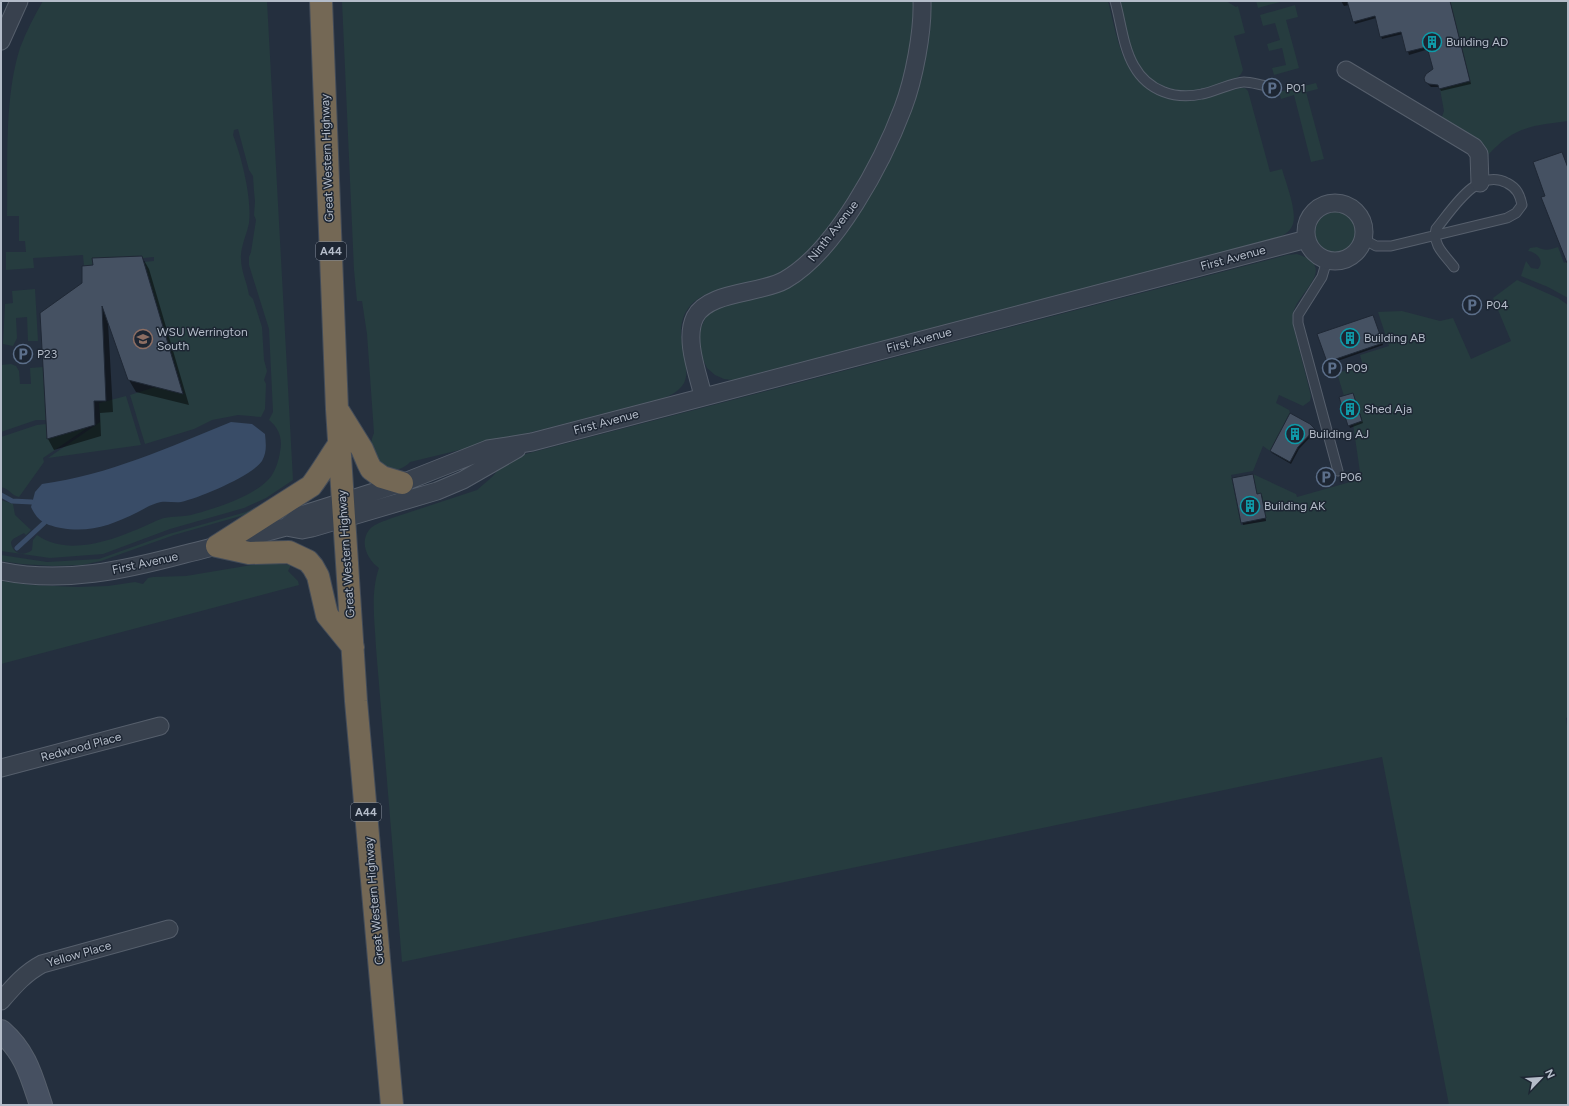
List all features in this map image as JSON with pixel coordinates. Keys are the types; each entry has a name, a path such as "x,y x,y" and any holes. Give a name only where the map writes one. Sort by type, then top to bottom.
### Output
{"highway":[{"name":"Great Western Highway","path":"321,1 337,409 343,511 353,647 392,1105"},
{"path":"337,409 362,449 371,468 382,477 402,483"},
{"path":"218,546 310,486 318,477 340,443"},
{"path":"218,546 249,552 289,552 308,561 313,566 318,576 327,615 353,647"}],"street":[{"path":"1,41 19,1"},
{"name":"Ninth Avenue","path":"704,396 692,347 690,331 695,316 705,305 720,298 769,287 785,280 802,269 817,254 856,204 881,158 904,108 918,48 922,1"},
{"path":"1346,70 1474,147 1479,154 1480,183"},
{"path":"1336,203 1349,207 1359,215 1364,227 1363,240 1358,250 1349,258 1337,261 1327,260 1314,252 1307,239 1308,224 1312,215 1322,206 1336,203"},
{"name":"First Avenue","path":"1,571 37,576 83,576 123,570 286,527 302,530 402,483 488,449 532,442 1307,239"},
{"name":"First Avenue","path":"343,511 437,491 463,480 498,459 532,442"},
{"name":"Redwood Place","path":"1,768 160,726"},
{"name":"Yellow Place","path":"1,1001 21,978 32,969 42,964 169,929"},
{"path":"1,1031 10,1038 22,1054 41,1105"}],"lane":[{"path":"1115,1 1128,52 1134,66 1142,78 1153,86 1164,92 1177,96 1202,94 1243,82 1268,86"},
{"path":"1363,240 1376,246 1384,247 1434,236 1507,218 1516,213 1522,205 1520,196 1514,188 1506,182 1497,180 1480,183 1472,187 1436,229 1434,236 1436,244 1454,267"},
{"path":"1327,260 1322,277 1298,315 1298,323 1338,471"}],"green space":[{"path":"43,1 267,1 293,480 266,498 244,508 170,529 103,554 50,558 22,554 32,550 33,540 37,535 48,541 60,544 72,546 85,545 110,540 164,518 188,516 223,505 257,489 266,482 275,470 281,443 278,430 269,420 273,412 269,329 249,265 249,257 256,220 254,215 255,201 253,176 249,170 238,129 234,130 233,135 246,179 250,213 241,255 241,263 249,295 253,299 262,327 264,360 267,371 264,380 266,384 265,409 261,417 238,415 212,420 194,429 145,444 130,395 155,387 184,394 144,262 154,261 154,257 92,258 93,265 84,266 83,255 33,258 34,268 6,270 6,252 26,252 25,241 19,241 19,216 7,216 7,153 11,88 20,48"},
{"path":"342,1 914,1 913,23 907,67 901,88 882,136 869,164 853,192 836,218 817,242 798,261 778,274 761,281 710,293 694,302 687,310 682,320 681,330 686,379 678,390 664,398 410,462 403,468 395,470 387,469 380,465 372,452 371,443 374,433 367,334 362,301 357,301 354,270"},
{"path":"929,1 1108,1 1122,54 1135,77 1145,87 1157,94 1177,100 1205,97 1240,88 1245,88 1248,91 1270,172 1282,169 1294,212 1292,227 1285,234 1274,239 733,380 724,379 715,375 707,368 702,357 699,339 701,328 706,316 729,304 764,296 875,184"},
{"path":"1120,1 1226,1 1236,7 1238,6 1245,33 1234,36 1243,70 1241,74 1238,77 1217,85 1193,91 1176,90 1156,83 1146,75 1133,53"},
{"path":"1256,1 1283,1 1258,8"},
{"path":"1450,1 1568,1 1568,121 1521,130 1504,140 1486,157 1440,122 1444,111 1440,89 1470,81"},
{"path":"1295,5 1298,17 1286,20 1299,68 1274,75 1272,68 1286,65 1282,48 1269,51 1267,44 1280,40 1275,23 1263,26 1260,15"},
{"path":"1316,83 1318,89 1306,92 1324,159 1311,162 1294,95 1281,99 1279,92"},
{"path":"1336,212 1351,218 1357,233 1351,248 1336,254 1321,248 1315,233 1321,218"},
{"path":"1537,247 1547,250 1558,247 1564,263 1568,261 1568,298 1548,287 1521,276 1526,261 1531,268 1538,269 1540,266 1541,263 1539,257 1528,251 1530,248"},
{"path":"1297,254 1309,259 1315,265 1316,272 1314,279 1298,302 1293,315 1293,325 1311,396 1310,401 1303,406 1279,395 1276,403 1289,410 1290,413 1270,451 1263,446 1253,471 1231,475 1241,525 1266,521 1261,493 1257,494 1253,474 1296,494 1297,497 1361,479 1353,424 1362,420 1353,393 1344,396 1337,373 1363,366 1360,355 1389,346 1378,312 1402,311 1440,321 1453,318 1471,359 1511,341 1493,298 1517,280 1558,298 1568,305 1568,717 1566,718 1568,733 1568,1105 1449,1105 1382,757 402,962 374,618 376,578 379,568 371,561 365,546 366,535 371,528 392,518 477,490 492,477 503,464 518,456 1287,255"},
{"path":"35,289 38,341 28,341 27,317 16,318 17,338 13,346 3,344 5,304 13,303 12,291"},
{"path":"11,364 16,366 19,371 20,384 31,384 30,368 43,367 46,420 36,420 1,432 1,365"},
{"path":"126,396 141,445 48,458 100,422 99,403"},
{"path":"46,424 47,439 90,426 43,458 44,462 19,497 14,495 7,489 1,487 1,437 37,425"},
{"path":"272,499 251,513 174,535 101,561 82,565 53,566 1,561 1,555 47,562 99,559 169,534 246,512"},
{"path":"1,500 13,504 15,515 31,530 26,535 24,533 13,539 11,542 13,549 22,554 1,551"},
{"path":"263,563 291,565 288,571 298,581 299,585 1,664 1,581 31,585 77,587 108,586 135,582 143,584 148,578 153,577 186,576"}],"water":[{"path":"231,422 252,424 265,434 266,445 265,454 262,461 256,467 237,480 224,486 181,502 160,502 128,517 91,529 72,529 51,526 43,522 31,507 35,492 42,484 67,480 115,467"}],"building":[{"name":"Building AD","path":"1347,1 1450,1 1470,81 1439,89 1438,85 1425,82 1424,78 1426,74 1433,69 1427,47 1406,52 1401,32 1380,37 1375,16 1353,22"},
{"path":"1562,152 1568,168 1567,263 1541,197 1545,196 1533,162"},
{"path":"142,256 183,394 128,380 102,306 106,401 94,401 95,425 47,439 40,313 82,283 82,266 93,265 92,258"},
{"name":"Building AB","path":"1373,315 1383,343 1327,362 1317,334"},
{"name":"Shed Aja","path":"1353,393 1362,421 1348,426 1339,397"},
{"name":"Building AJ","path":"1290,413 1310,424 1315,429 1298,447 1290,462 1270,451"},
{"name":"Building AK","path":"1253,474 1257,494 1261,493 1266,518 1241,523 1232,478"}],"waterway":[{"path":"1,495 12,501 32,502"},
{"path":"17,548 44,523"}],"place":[{"name":"Building AD","path":"1432,42"},
{"name":"P01","path":"1272,88"},
{"name":"P04","path":"1472,305"},
{"name":"Building AB","path":"1350,338"},
{"name":"WSU Werrington South","path":"143,339"},
{"name":"P23","path":"23,354"},
{"name":"P09","path":"1332,368"},
{"name":"Shed Aja","path":"1350,409"},
{"name":"Building AJ","path":"1295,434"},
{"name":"P06","path":"1326,477"},
{"name":"Building AK","path":"1250,506"}]}
